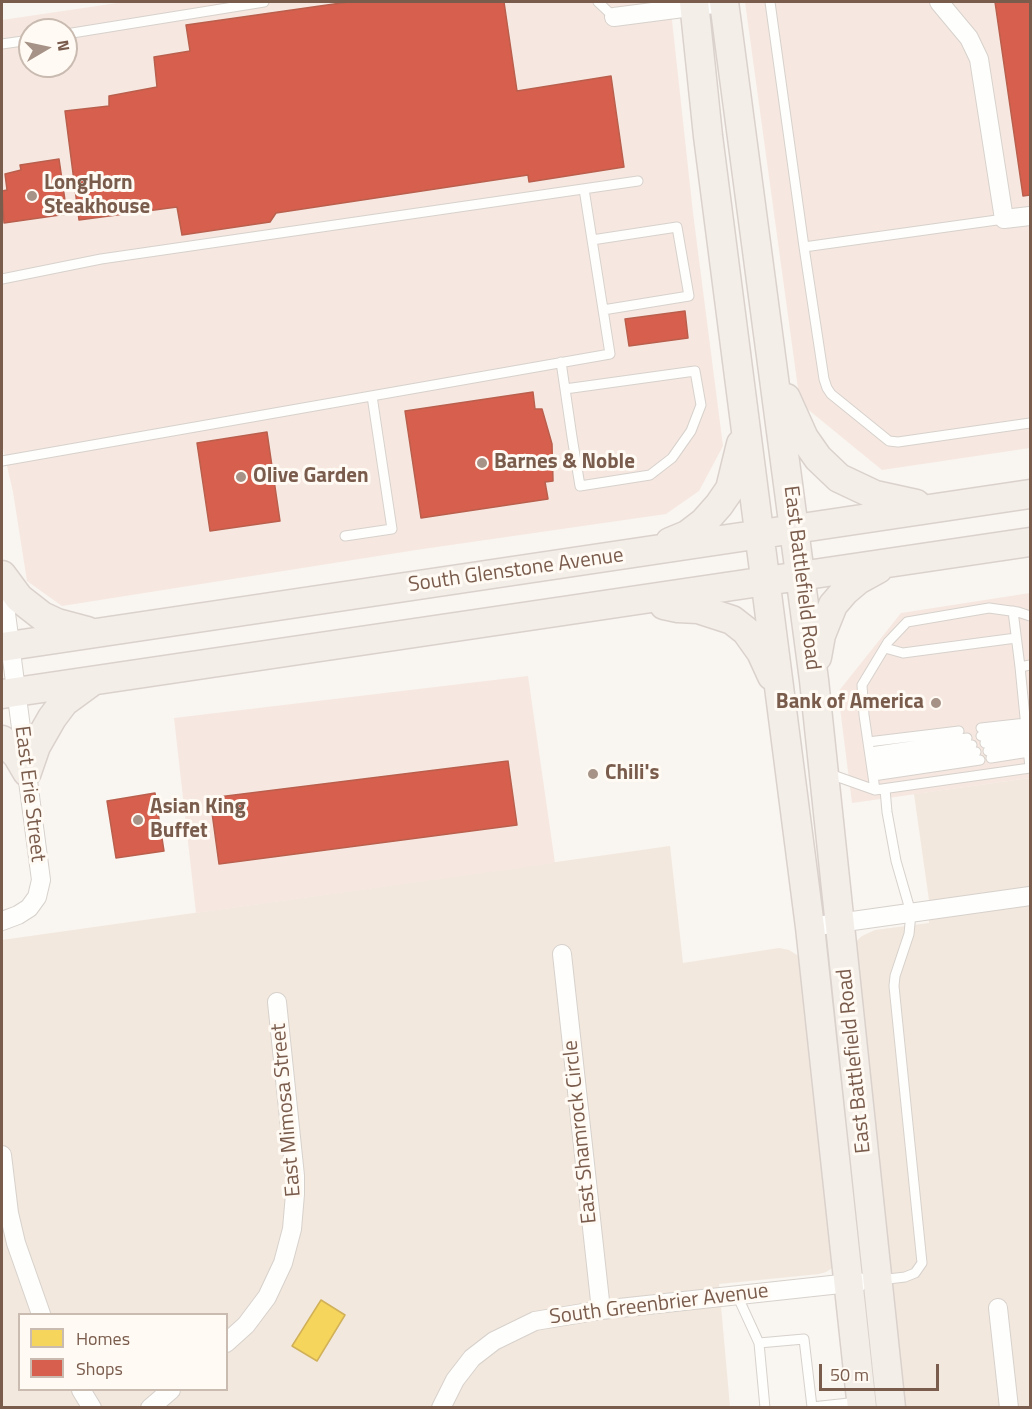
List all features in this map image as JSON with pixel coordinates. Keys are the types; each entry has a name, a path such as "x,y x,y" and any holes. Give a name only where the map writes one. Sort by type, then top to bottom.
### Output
{"main road":[{"name":"East Battlefield Road","path":"724,2 802,575 825,772 891,1407"},
{"name":"East Battlefield Road","path":"694,4 708,136 810,927 862,1405"},
{"path":"774,367 804,438 818,458 839,478 874,495 903,502 942,507"},
{"path":"646,552 687,535 704,522 719,505 730,489 741,452 744,418"},
{"name":"South Glenstone Avenue","path":"6,647 1030,494"},
{"path":"9,693 1030,542"},
{"path":"814,680 821,635 833,605 858,580 890,562"},
{"path":"2,575 19,598 42,616 57,623 98,633"},
{"path":"642,599 678,608 699,609 732,620 746,631 761,652 780,694"},
{"path":"27,772 36,746 58,710 76,692 95,680"},
{"path":"2,740 27,772"}],"street":[{"path":"614,16 694,4 729,2"},
{"path":"939,2 969,38 979,58 1004,219 1030,216"},
{"name":"East Erie Street","path":"2,583 9,693 27,772 41,880 37,897 24,912 2,921"},
{"path":"810,927 1030,896"},
{"name":"East Shamrock Circle","path":"562,954 601,1310"},
{"name":"East Mimosa Street","path":"228,1341 246,1324 267,1297 283,1263 292,1229 296,1194 295,1176 278,1002"},
{"path":"2,1155 7,1203 16,1243 41,1313"},
{"name":"South Greenbrier Avenue","path":"441,1407 472,1358 494,1341 535,1321 601,1310 879,1280"},
{"path":"998,1308 1008,1407"},
{"path":"82,1391 92,1407"},
{"path":"150,1407 169,1391"}],"lane":[{"path":"78,32 264,2"},
{"path":"598,2 614,16"},
{"path":"770,2 804,247 827,388 831,394 889,441 898,442 1030,423"},
{"path":"2,44 18,42"},
{"path":"2,279 101,259 638,181"},
{"path":"2,461 610,354 584,189"},
{"path":"804,247 1004,219"},
{"path":"592,240 677,227 689,296 603,310"},
{"path":"561,362 565,389 580,486 650,475 672,458 691,431 701,405 695,371 565,389"},
{"path":"345,536 392,529 372,396"},
{"path":"879,1280 905,1277 915,1273 922,1263 894,986 895,976 909,934 911,913 871,760 862,685 885,648 907,622 989,608 1030,616"},
{"path":"825,772 880,790 1030,768 1013,611"},
{"path":"885,648 903,653 1016,638"},
{"path":"1020,667 1030,665"},
{"path":"871,760 959,731"},
{"path":"985,743 1028,737"},
{"path":"985,743 1028,737"},
{"path":"985,743 1028,737"},
{"path":"871,760 974,749 871,760"},
{"path":"738,1295 759,1343 765,1407"},
{"path":"759,1343 804,1339 812,1407 862,1405"}],"shaded area":[{"path":"124,2 670,2 693,213 723,446 699,491 666,514 416,550 62,606 27,581 13,492 2,444 2,20"},
{"path":"745,2 1030,2 1030,448 882,470 800,403"},
{"path":"1030,593 1030,778 852,803 838,692 901,613"},
{"path":"528,676 555,863 196,913 174,718"},
{"path":"1030,778 1030,1407 902,1407 854,943 875,930 929,923 929,900 914,794"},
{"path":"670,846 683,963 779,948 797,955 805,967 834,1267 819,1274 719,1284 730,1407 2,1407 2,940"}],"building: Homes":[{"path":"321,1300 345,1315 317,1361 292,1346"}],"building: Shops":[{"path":"348,2 504,2 517,91 611,76 624,167 529,182 528,175 276,213 270,222 182,235 177,207 79,220 65,111 109,106 109,96 157,87 154,57 190,51 186,25"},
{"path":"995,2 1030,2 1030,195 1023,196"},
{"path":"59,159 67,214 4,223 2,191 7,190 5,174 21,170 20,165"},
{"path":"685,311 688,338 629,346 625,319"},
{"name":"Barnes & Noble","path":"533,392 535,409 542,409 552,444 553,481 545,482 548,499 421,518 405,411"},
{"path":"267,432 280,521 210,531 197,443"},
{"path":"508,761 517,825 219,864 210,798"},
{"path":"155,793 164,851 116,858 107,801"}],"place":[{"name":"LongHorn Steakhouse","path":"32,196"},
{"name":"Barnes & Noble","path":"482,463"},
{"name":"Olive Garden","path":"241,477"},
{"name":"Bank of America","path":"936,703"},
{"name":"Chili's","path":"593,774"},
{"name":"Asian King Buffet","path":"138,820"}]}
